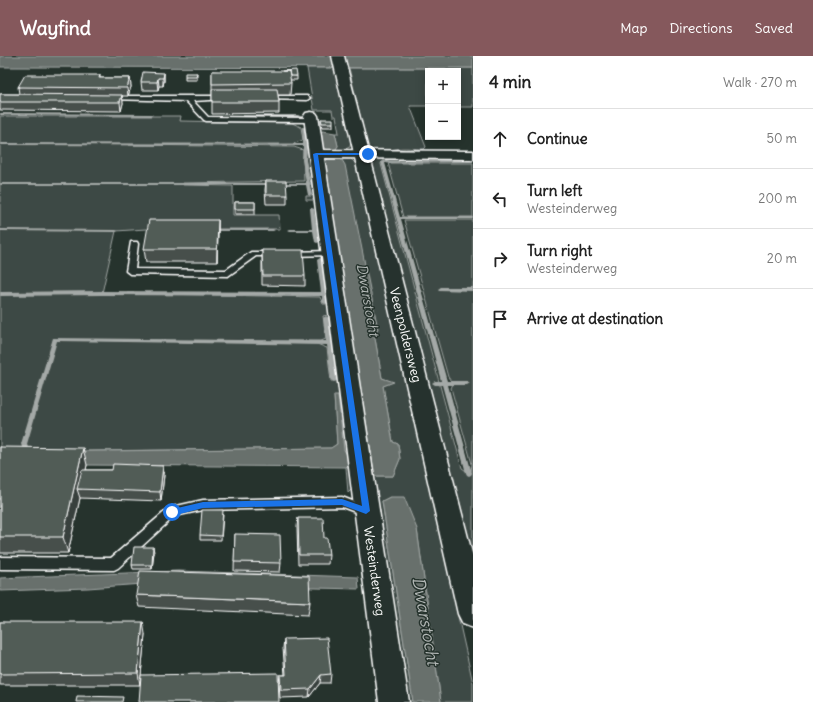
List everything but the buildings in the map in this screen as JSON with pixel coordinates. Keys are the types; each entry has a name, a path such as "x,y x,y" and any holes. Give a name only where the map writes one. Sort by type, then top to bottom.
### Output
{"street":[{"name":"Veenpoldersweg","path":"338,56 473,614"},
{"name":"Westeinderweg","path":"310,111 326,154 330,253 394,702"},
{"path":"326,154 473,154"}],"lane":[{"path":"102,98 231,98"},
{"path":"262,98 310,111"},
{"path":"188,99 206,119 310,111"},
{"path":"134,244 130,271 228,273 254,254 330,253"},
{"path":"0,563 114,564 172,512 203,505 342,502 366,511"}],"shaded area":[{"path":"307,68 334,68 351,142 350,147 343,150 335,150 338,146 335,133 339,133 336,116 333,116 332,110 314,110"},
{"path":"349,68 425,68 425,106 410,106 426,147 424,149 398,148 381,152 374,151 367,146"},
{"path":"461,68 473,68 473,107 461,107"},
{"path":"0,116 181,116 180,121 292,123 301,127 303,140 293,144 129,145 294,147 303,150 304,181 183,183 183,185 233,186 233,215 279,215 280,229 146,229 116,231 102,293 320,297 323,304 326,304 322,262 320,259 328,259 354,487 348,493 346,467 348,464 344,450 338,396 334,396 337,444 331,448 0,452","holes":["328,315 336,381 331,381 327,348 317,344 117,340 321,341 326,339 323,316"]},
{"path":"303,127 307,151 311,151 318,197 314,200 306,200 306,196 314,195 305,160 306,151"},
{"path":"329,157 375,476 393,476 400,459 398,444 393,442 383,386 393,382 382,378 374,333 336,158 350,158 356,164 473,683 473,702 441,702 417,529 390,497 382,501 413,702 400,702 324,159"},
{"path":"473,157 473,160 390,160 382,161 381,164 462,468 469,473 471,471 472,464 451,388 453,384 448,377 404,220 473,220 473,558 372,163 377,158"},
{"path":"388,163 473,163 473,217 403,217"}],"water":[{"path":"0,56 473,56 473,68 0,67"},
{"name":"Dwarstocht","path":"320,132 335,133 338,146 335,150 336,157 342,160 345,165 378,329 374,333 382,378 394,382 383,386 393,442 398,444 400,459 393,476 375,476 323,164 329,158 328,150 321,146"},
{"path":"334,395 338,395 344,450 348,458 346,467 87,465 26,452 331,448 337,444"},
{"name":"Dwarstocht","path":"390,497 404,497 417,529 441,702 413,702 382,501"},
{"path":"178,571 358,577 359,589 142,584 88,588 0,591 0,578"}],"waterway":[{"path":"0,114 151,115"},
{"path":"243,116 298,116"},
{"path":"303,128 305,145"},
{"path":"0,144 305,145"},
{"path":"305,145 304,160 308,184"},
{"path":"444,383 383,162 473,161"},
{"path":"0,184 308,184"},
{"path":"308,184 310,195"},
{"path":"312,209 315,230"},
{"path":"399,218 473,218"},
{"path":"0,230 116,231"},
{"path":"210,230 273,230"},
{"path":"290,230 315,230"},
{"path":"315,230 317,242"},
{"path":"320,260 325,302"},
{"path":"441,289 473,289"},
{"path":"0,294 324,294"},
{"path":"326,318 329,343"},
{"path":"26,452 24,444 55,339 329,343"},
{"path":"329,343 334,380"},
{"path":"435,383 444,383"},
{"path":"444,383 467,383"},
{"path":"444,383 469,473"}],"route":[{"path":"172,512 203,505 342,502 366,511 316,154 368,154"}]}
